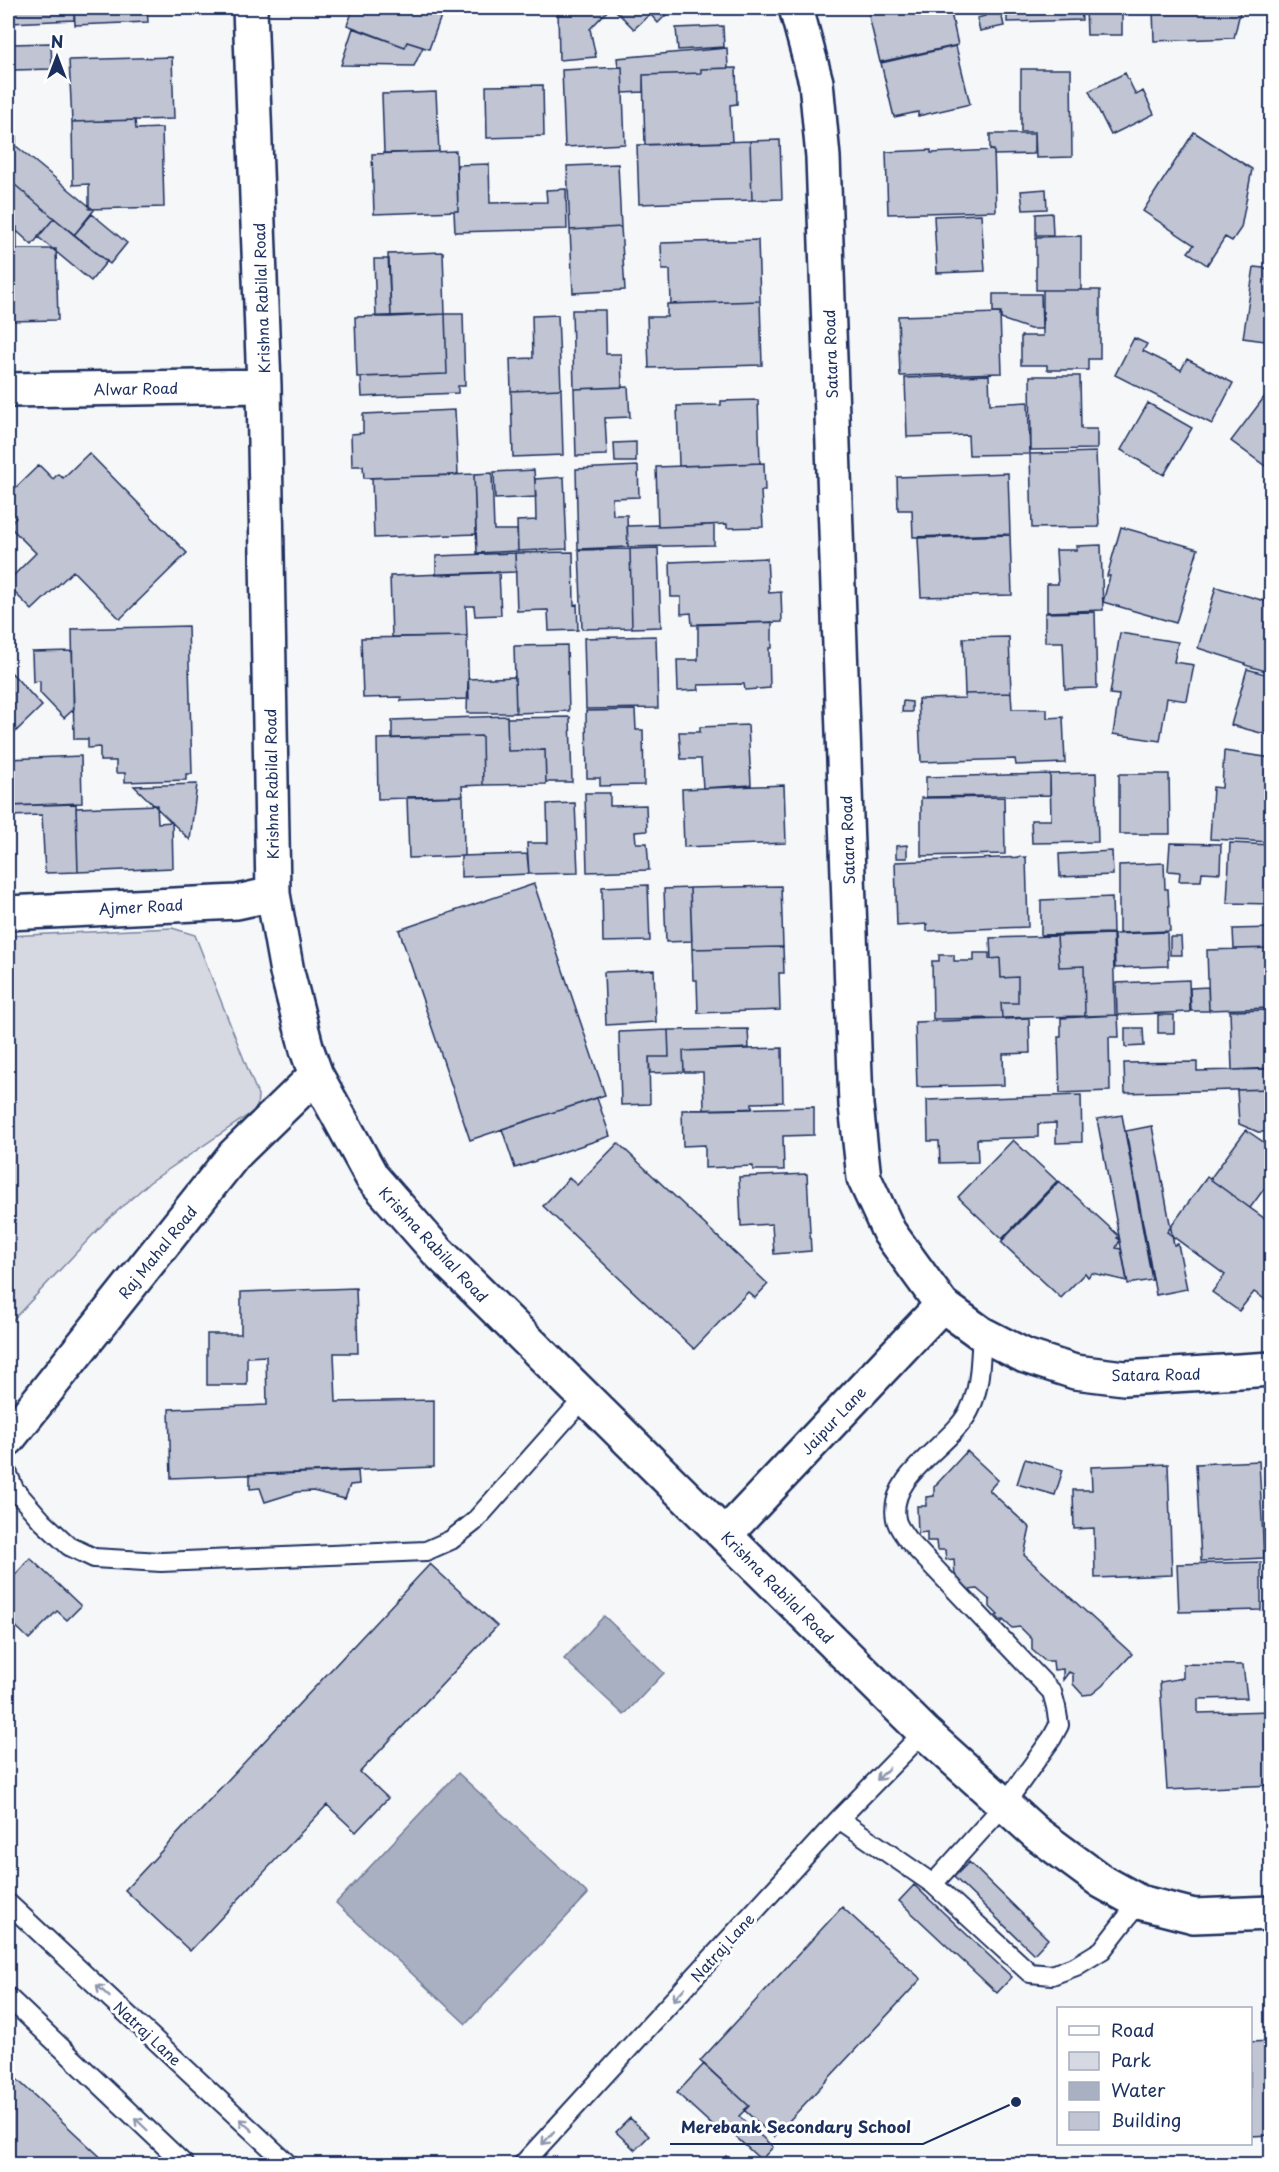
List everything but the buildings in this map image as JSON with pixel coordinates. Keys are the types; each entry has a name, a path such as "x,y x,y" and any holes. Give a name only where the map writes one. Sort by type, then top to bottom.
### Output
{"street":[{"name":"Krishna Rabilal Road","path":"250,8 264,386 273,894 287,972 316,1075 372,1177 437,1251 924,1732 1004,1805 1036,1833 1101,1881 1138,1902 1194,1916 1272,1913"},
{"name":"Satara Road","path":"796,8 816,82 823,158 856,1106 864,1178 889,1232 942,1305 982,1334 1025,1356 1075,1372 1124,1378 1272,1369"},
{"name":"Alwar Road","path":"8,390 264,386"},
{"name":"Ajmer Road","path":"8,913 237,902 273,894"},
{"name":"Raj Mahal Road","path":"8,1438 234,1155 316,1075"},
{"name":"Jaipur Lane","path":"725,1535 942,1305"}],"lane":[{"path":"933,1884 1004,1805 1059,1725 1052,1692 907,1539 896,1521 899,1491 907,1479 961,1425 970,1410 977,1390 982,1334"},
{"path":"8,1474 14,1489 43,1522 69,1546 94,1558 161,1562 426,1551 451,1540 474,1522 584,1398"},
{"name":"Natraj Lane","path":"523,2164 839,1819 924,1732"},
{"path":"839,1819 933,1884 1030,1973 1052,1975 1076,1966 1102,1950 1138,1902"},
{"name":"Natraj Lane","path":"8,1903 288,2164"},
{"path":"8,1997 184,2164"}],"green space":[{"path":"172,928 195,935 258,1095 257,1109 150,1182 105,1222 8,1325 8,936"}],"water":[{"path":"604,1616 664,1673 624,1715 564,1659"},
{"path":"458,1773 588,1894 466,2024 336,1903"}],"place":[{"name":"Merebank Secondary School","path":"1016,2102"}]}
